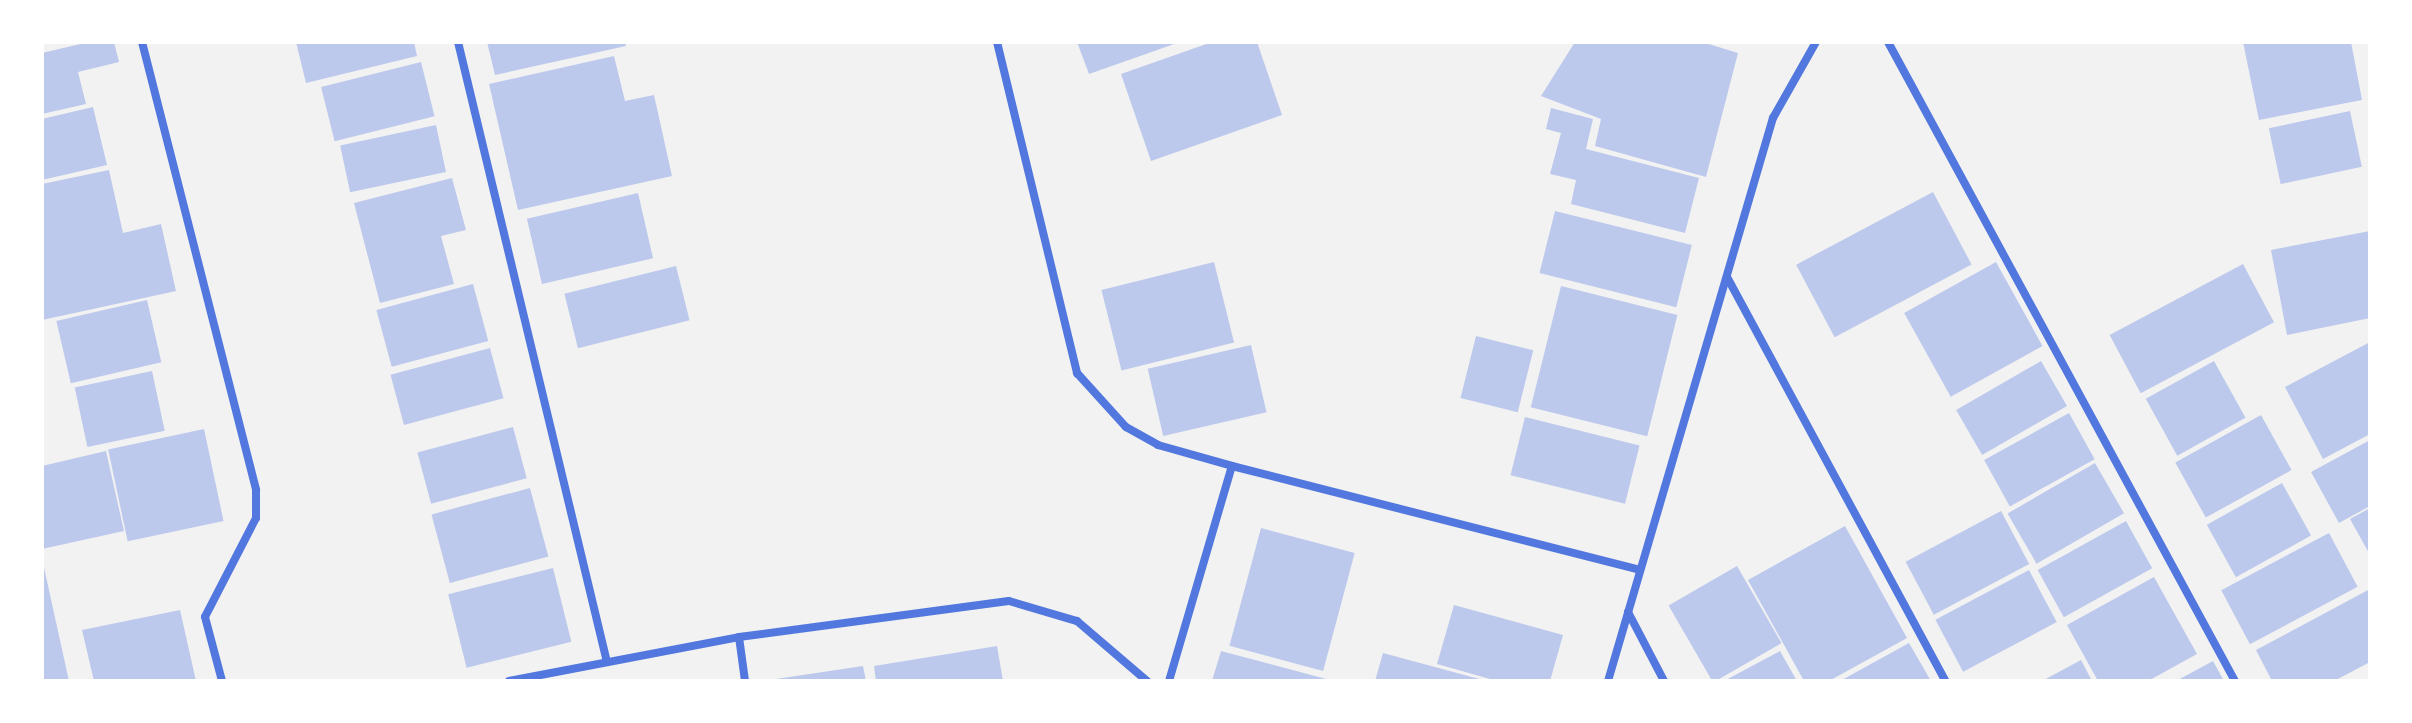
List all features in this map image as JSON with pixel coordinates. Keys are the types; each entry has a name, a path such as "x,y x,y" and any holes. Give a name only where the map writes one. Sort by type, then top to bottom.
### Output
{"street":[{"path":"142,42 256,490 256,518 205,617 222,681"},
{"path":"458,42 606,658"},
{"path":"997,42 1077,373 1126,427 1158,445 1232,466 1637,569"},
{"path":"1608,681 1637,569 1773,118 1816,42"},
{"path":"1888,42 2235,681"},
{"path":"1726,277 1945,681"},
{"path":"1169,681 1232,466"},
{"path":"509,681 606,658 739,637 1033,603 1077,621 1147,681"},
{"path":"1628,612 1664,681"},
{"path":"739,637 745,681"}],"building":[{"path":"89,42 114,42 119,62 78,72 86,104 42,114 42,53"},
{"path":"296,42 414,42 417,56 306,83"},
{"path":"487,42 625,42 626,46 495,75"},
{"path":"1077,42 1180,42 1089,74"},
{"path":"1212,42 1257,42 1282,115 1151,161 1121,74"},
{"path":"1575,42 1702,42 1738,53 1706,177 1595,146 1601,119 1541,96"},
{"path":"2243,42 2351,42 2362,100 2259,120"},
{"path":"614,56 625,101 654,95 672,176 518,210 489,84"},
{"path":"421,62 435,116 335,141 321,87"},
{"path":"93,107 107,165 42,180 42,119"},
{"path":"1551,108 1593,119 1586,149 1699,178 1685,233 1571,204 1576,180 1550,174 1561,133 1546,129"},
{"path":"2350,111 2362,167 2281,184 2269,128"},
{"path":"436,125 446,172 350,192 340,145"},
{"path":"109,170 123,233 161,224 176,291 42,320 42,184"},
{"path":"452,178 466,230 441,236 454,284 380,303 354,203"},
{"path":"1933,192 1971,264 1835,337 1796,265"},
{"path":"638,193 653,258 542,284 527,219"},
{"path":"1555,211 1692,245 1676,307 1540,273"},
{"path":"2370,231 2370,318 2287,335 2271,250"},
{"path":"1214,262 1234,343 1122,371 1101,290"},
{"path":"1996,262 2043,346 1951,397 1904,313"},
{"path":"2243,264 2274,322 2141,393 2110,335"},
{"path":"676,266 690,320 578,348 564,294"},
{"path":"473,284 488,341 392,367 376,310"},
{"path":"1561,286 1677,315 1647,436 1531,407"},
{"path":"147,300 161,362 71,383 56,321"},
{"path":"1476,336 1533,350 1518,412 1461,398"},
{"path":"2370,342 2370,434 2323,459 2285,387"},
{"path":"1251,345 1267,412 1163,436 1148,369"},
{"path":"490,348 503,398 404,425 391,375"},
{"path":"2041,361 2067,406 1982,455 1956,410"},
{"path":"2214,361 2246,418 2177,456 2146,399"},
{"path":"152,371 165,431 87,447 75,387"},
{"path":"2069,413 2095,459 2010,506 1984,460"},
{"path":"2261,415 2292,470 2206,518 2175,463"},
{"path":"1525,417 1639,446 1625,504 1510,475"},
{"path":"513,427 527,478 431,504 417,453"},
{"path":"204,429 224,521 128,541 108,449"},
{"path":"2370,440 2370,506 2339,523 2311,472"},
{"path":"106,451 124,531 42,549 42,466"},
{"path":"2095,463 2124,513 2037,564 2008,514"},
{"path":"2282,483 2311,535 2236,577 2207,525"},
{"path":"530,488 548,557 450,583 431,514"},
{"path":"2370,508 2370,555 2350,519"},
{"path":"2001,511 2029,564 1934,615 1906,562"},
{"path":"2126,521 2152,568 2064,617 2038,570"},
{"path":"1845,526 1907,638 1829,681 1804,681 1748,580"},
{"path":"1261,528 1355,553 1323,671 1229,646"},
{"path":"2329,533 2358,587 2250,644 2221,590"},
{"path":"43,563 69,681 42,681"},
{"path":"1737,566 1782,643 1712,681 1669,606"},
{"path":"553,568 571,642 467,668 448,594"},
{"path":"2029,570 2057,622 1963,672 1935,620"},
{"path":"2154,577 2197,654 2148,681 2098,681 2067,625"},
{"path":"2370,589 2370,662 2334,681 2272,681 2256,650"},
{"path":"1454,605 1563,635 1550,681 1497,681 1437,664"},
{"path":"180,610 196,681 94,681 82,630"},
{"path":"1909,643 1931,681 1840,681"},
{"path":"997,646 1003,681 876,681 874,666"},
{"path":"1221,651 1330,680 1330,681 1212,681"},
{"path":"1780,651 1797,681 1724,681"},
{"path":"1383,653 1483,680 1483,681 1375,681"},
{"path":"2081,660 2092,681 2042,681"},
{"path":"2213,661 2224,681 2176,681"},
{"path":"863,666 866,681 776,681 776,679"}]}
